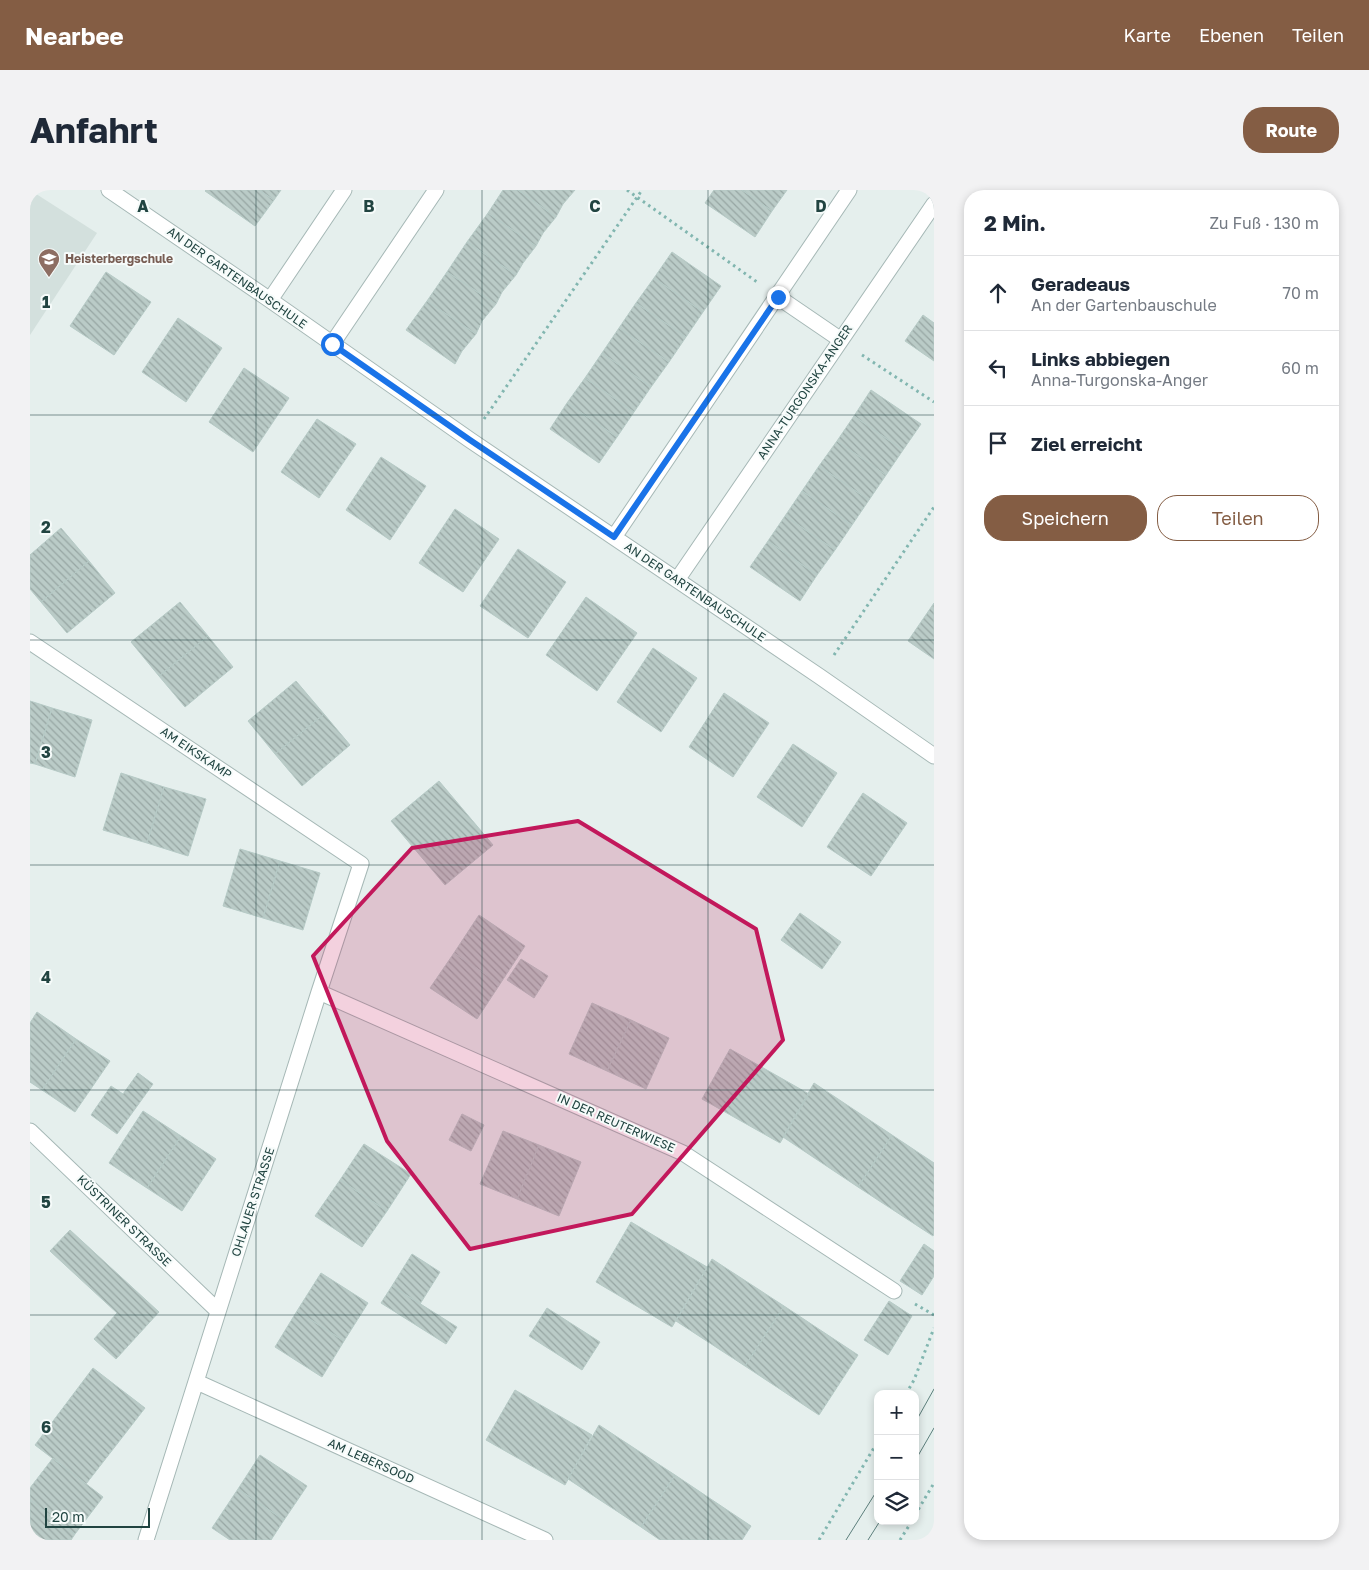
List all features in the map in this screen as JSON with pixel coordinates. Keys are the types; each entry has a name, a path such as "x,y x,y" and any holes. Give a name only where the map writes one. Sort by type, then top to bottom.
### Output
{"street":[{"name":"AN DER GARTENBAUSCHULE","path":"109,190 470,440 934,756"},
{"path":"270,300 344,190"},
{"path":"332,344 436,190"},
{"path":"614,537 849,190"},
{"name":"ANNA-TURGONSKA-ANGER","path":"677,580 934,204"},
{"path":"778,297 841,340"},
{"name":"AM EIKSKAMP","path":"30,642 362,864"},
{"name":"OHLAUER STRASSE","path":"146,1540 319,992 362,864"},
{"name":"IN DER REUTERWIESE","path":"319,992 683,1153 894,1291"},
{"name":"KÜSTRINER STRASSE","path":"30,1131 218,1311"},
{"name":"AM LEBERSOOD","path":"197,1382 545,1540"}],"path":[{"path":"626,190 778,297"},
{"path":"470,440 642,190"},
{"path":"841,340 934,402"},
{"path":"819,676 934,507"},
{"path":"915,1304 934,1315"},
{"path":"908,1390 934,1328"},
{"path":"819,1540 874,1448"},
{"path":"919,1508 934,1483"},
{"path":"900,1540 909,1525"}],"highlighted area":[{"path":"578,821 756,929 783,1040 632,1214 470,1249 387,1141 313,956 412,848"}],"shaded area":[{"name":"Heisterbergschule","path":"30,190 97,233 30,335"}],"building":[{"path":"206,190 259,190 274,200 255,226"},
{"path":"259,190 281,190 274,200"},
{"path":"503,190 518,190 556,217 543,233 536,246 488,213"},
{"path":"518,190 575,190 563,204 556,217"},
{"path":"714,190 742,190 772,211 755,237 705,203"},
{"path":"742,190 787,190 772,211"},
{"path":"488,213 536,246 516,275 467,242"},
{"path":"467,242 516,275 502,292 496,304 447,272"},
{"path":"672,252 721,286 703,312 654,278"},
{"path":"106,272 151,302 114,355 70,326"},
{"path":"447,272 496,304 482,321 476,334 427,301"},
{"path":"654,278 703,312 686,337 636,303"},
{"path":"427,301 476,334 462,351 455,364 406,330"},
{"path":"636,303 686,337 669,362 619,328"},
{"path":"923,315 934,323 934,361 905,341"},
{"path":"178,318 222,348 186,402 142,372"},
{"path":"619,328 669,362 651,387 602,353"},
{"path":"602,353 651,387 634,412 585,378"},
{"path":"244,368 289,398 253,452 209,422"},
{"path":"585,378 634,412 617,437 567,403"},
{"path":"871,390 921,424 903,450 854,416"},
{"path":"567,403 617,437 599,463 550,429"},
{"path":"854,416 903,450 886,475 837,441"},
{"path":"317,419 356,444 319,498 281,472"},
{"path":"837,441 886,475 869,500 819,466"},
{"path":"381,457 426,486 390,540 346,510"},
{"path":"819,466 869,500 852,525 802,491"},
{"path":"802,491 852,525 835,550 785,516"},
{"path":"455,509 499,539 463,592 419,563"},
{"path":"785,516 835,550 817,575 768,541"},
{"path":"61,528 89,561 41,602 30,589 30,555"},
{"path":"768,541 817,575 800,601 750,567"},
{"path":"518,549 566,582 528,638 480,606"},
{"path":"89,561 115,593 67,633 41,602"},
{"path":"586,597 637,633 597,691 546,655"},
{"path":"180,602 208,636 159,676 131,642"},
{"path":"934,603 934,659 908,641"},
{"path":"208,636 233,667 185,707 159,676"},
{"path":"653,648 697,678 661,732 617,702"},
{"path":"296,681 324,714 275,754 248,721"},
{"path":"724,693 769,723 733,777 689,747"},
{"path":"30,701 52,708 35,764 30,763"},
{"path":"52,708 92,720 75,777 35,764"},
{"path":"324,714 350,745 302,786 275,754"},
{"path":"793,744 837,773 802,827 757,797"},
{"path":"121,773 164,787 147,843 103,830"},
{"path":"439,781 493,845 445,885 391,821"},
{"path":"164,787 206,799 188,856 147,843"},
{"path":"863,793 907,823 871,876 827,847"},
{"path":"240,849 280,861 263,918 223,906"},
{"path":"280,861 320,873 303,930 263,918"},
{"path":"800,913 841,942 822,969 781,940"},
{"path":"479,915 525,946 500,984 454,953"},
{"path":"454,953 500,984 477,1019 430,988"},
{"path":"521,959 548,976 534,998 507,980"},
{"path":"592,1003 631,1020 607,1071 569,1054"},
{"path":"37,1012 76,1039 42,1090 30,1082 30,1023"},
{"path":"631,1020 669,1038 646,1089 607,1071"},
{"path":"76,1039 110,1061 75,1112 42,1090"},
{"path":"730,1049 809,1094 780,1143 702,1099"},
{"path":"138,1073 153,1084 117,1134 91,1115 111,1086 123,1094"},
{"path":"814,1083 892,1135 858,1187 783,1137"},
{"path":"143,1111 181,1136 147,1188 109,1163"},
{"path":"462,1114 484,1125 471,1151 449,1140"},
{"path":"503,1131 539,1145 517,1199 480,1184"},
{"path":"892,1135 934,1163 933,1236 858,1187"},
{"path":"181,1136 216,1159 182,1211 147,1188"},
{"path":"364,1144 411,1174 387,1211 340,1180"},
{"path":"539,1145 581,1162 559,1216 517,1199"},
{"path":"340,1180 387,1211 362,1247 315,1216"},
{"path":"631,1222 707,1267 672,1327 596,1282"},
{"path":"70,1230 159,1312 116,1359 94,1339 117,1313 50,1251"},
{"path":"924,1244 934,1251 934,1276 922,1295 900,1281"},
{"path":"412,1254 440,1272 420,1304 392,1286"},
{"path":"712,1259 784,1306 745,1366 676,1321"},
{"path":"321,1273 368,1303 344,1341 297,1311"},
{"path":"392,1286 457,1327 446,1344 381,1303"},
{"path":"889,1301 912,1316 888,1355 864,1340"},
{"path":"784,1306 858,1355 819,1415 745,1366"},
{"path":"547,1308 600,1342 582,1370 529,1336"},
{"path":"297,1311 344,1341 322,1377 275,1347"},
{"path":"93,1368 145,1408 86,1484 35,1445"},
{"path":"515,1390 592,1435 565,1485 486,1440"},
{"path":"599,1425 675,1475 641,1527 568,1479"},
{"path":"260,1455 307,1486 284,1520 238,1489"},
{"path":"53,1458 103,1497 75,1534 30,1500 30,1488"},
{"path":"675,1475 751,1526 742,1540 660,1540 641,1527"},
{"path":"238,1489 284,1520 271,1540 230,1540 212,1528"},
{"path":"30,1500 75,1534 71,1540 30,1540"}],"tram line":[{"path":"919,1416 934,1389"},
{"path":"919,1454 934,1428"},
{"path":"846,1540 874,1495"},
{"path":"868,1540 877,1525"}],"place":[{"name":"Heisterbergschule","path":"49,278"}],"route":[{"path":"332,344 614,537 778,297"}]}
